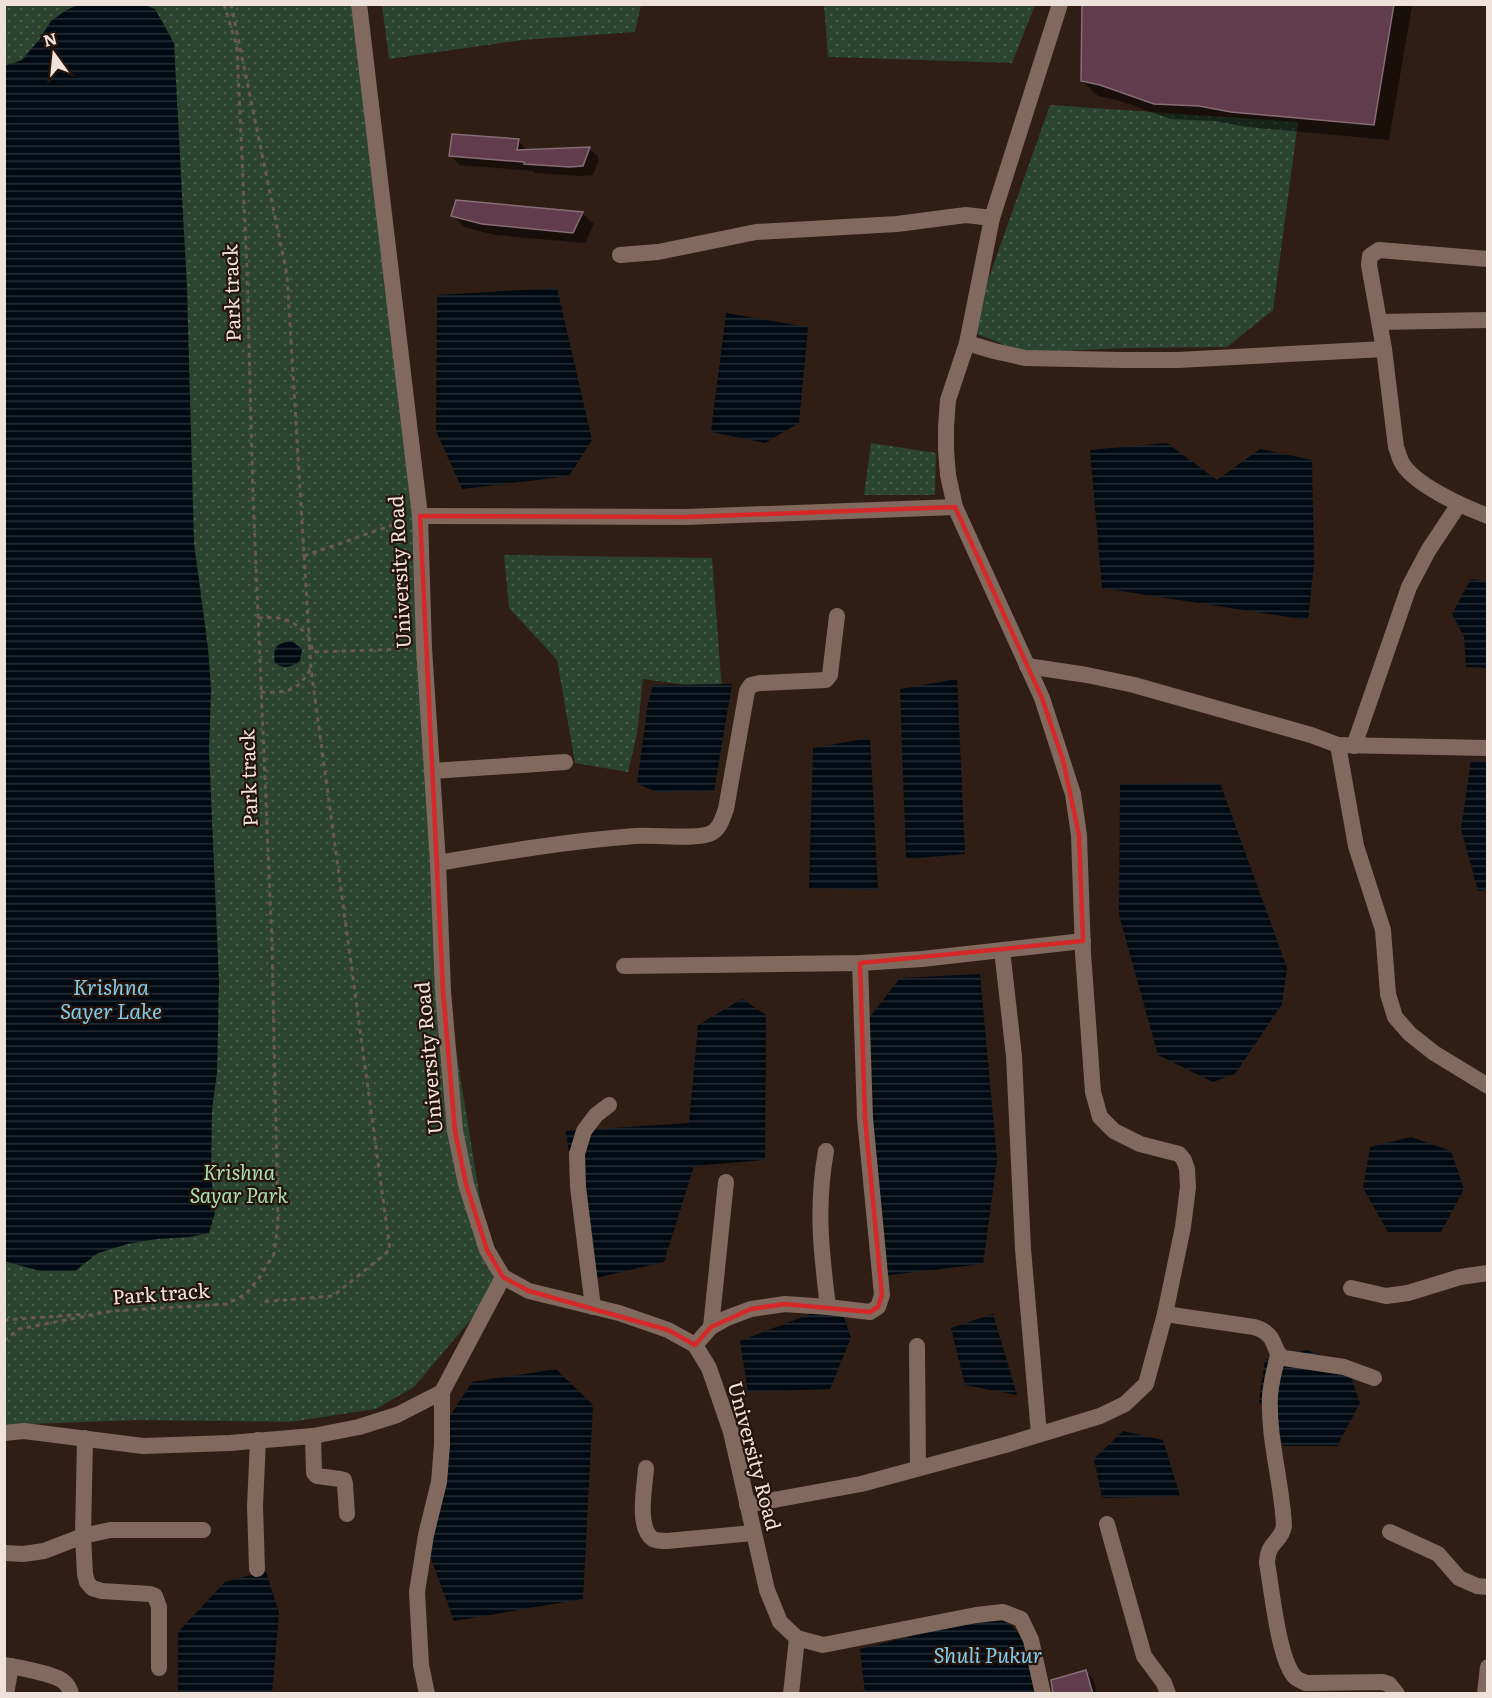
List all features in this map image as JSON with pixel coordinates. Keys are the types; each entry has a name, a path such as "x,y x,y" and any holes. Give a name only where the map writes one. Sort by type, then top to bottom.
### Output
{"street":[{"name":"University Road","path":"359,4 420,516 424,648 438,863 443,991 455,1131 466,1184 487,1250 503,1277"},
{"path":"747,1505 861,1484 1100,1416 1125,1404 1146,1384 1165,1314 1183,1227 1188,1187 1187,1169 1179,1154 1140,1144 1114,1131 1100,1117 1093,1092 1079,835 1073,794 1042,698 955,507 948,475 946,427 948,400 967,343 992,218 1060,4"},
{"path":"620,255 658,252 756,232 897,224 948,216 966,215 992,218"},
{"path":"1488,259 1379,250 1370,256 1369,265 1380,322 1396,447 1401,461 1409,472 1427,486 1459,504 1488,516"},
{"path":"1380,322 1488,320"},
{"path":"967,343 1025,358 1122,360 1178,360 1384,349"},
{"path":"1459,504 1428,551 1409,587 1346,746 1356,846 1383,930 1388,994 1395,1017 1410,1034 1434,1053 1488,1086"},
{"path":"420,516 686,517 955,507"},
{"path":"438,863 570,843 638,836 701,836 712,833 719,826 726,808 747,691 751,685 760,683 826,680 830,675 837,616"},
{"path":"1027,666 1087,675 1134,686 1346,746 1488,748"},
{"path":"432,771 565,762"},
{"path":"624,966 860,963 922,959 1083,941"},
{"path":"1002,950 1014,1056 1023,1249 1039,1434"},
{"path":"427,1694 421,1665 417,1592 426,1534 439,1482 442,1392 503,1277 529,1291 619,1313 668,1330 695,1345 711,1327 727,1318 752,1309 785,1304 870,1312 878,1307 882,1295 865,1118 860,963"},
{"path":"593,1307 577,1154 584,1131 596,1115 609,1105"},
{"path":"826,1150 821,1179 820,1212 828,1307"},
{"path":"711,1327 726,1182"},
{"path":"1351,1288 1386,1296 1408,1293 1460,1277 1488,1273"},
{"path":"1165,1314 1254,1327 1265,1331 1271,1338 1278,1355 1272,1385 1270,1422 1284,1526 1283,1533 1271,1544 1267,1563 1283,1653 1288,1667 1296,1679 1306,1683 1382,1682 1389,1684 1397,1694"},
{"name":"University Road","path":"695,1345 709,1368 731,1432 767,1590 780,1622 797,1638"},
{"path":"916,1346 918,1468"},
{"path":"1278,1355 1284,1358 1344,1367 1374,1378"},
{"path":"4,1433 24,1431 143,1446 230,1443 314,1436 359,1427 397,1415 442,1392"},
{"path":"314,1436 314,1473 317,1476 344,1480 346,1514"},
{"path":"85,1438 84,1536 87,1581 92,1588 102,1591 155,1596 159,1606 159,1668"},
{"path":"257,1569 255,1506 258,1440"},
{"path":"646,1468 642,1520 647,1533 655,1540 667,1541 753,1533"},
{"path":"1107,1524 1144,1656 1164,1683 1168,1694"},
{"path":"4,1553 23,1554 44,1551 84,1536 110,1530 203,1530"},
{"path":"1390,1532 1438,1554 1459,1578 1477,1586 1488,1587"},
{"path":"790,1694 797,1638 824,1645 976,1615 1003,1612 1021,1619 1031,1640 1043,1694"},
{"path":"6,1694 8,1666 55,1677 64,1681 71,1694"},
{"path":"1485,1694 1488,1667"}],"path":[{"name":"Park track","path":"4,1341 19,1329 112,1311 227,1304 246,1294 274,1254 278,1198 272,944 247,281 237,47 224,4"},
{"path":"231,4 287,275 311,669 390,1250 333,1296 260,1302"},
{"path":"304,556 420,516"},
{"path":"258,618 273,617 289,620 308,635 313,652 311,669 298,687 281,693 261,692"},
{"path":"313,652 424,648"},
{"path":"4,1320 133,1311"}],"highlighted area":[{"path":"955,507 1042,698 1063,760 1079,835 1083,941 860,963 865,1118 882,1295 878,1307 870,1312 785,1304 751,1309 711,1327 695,1345 668,1330 529,1291 503,1277 487,1250 466,1184 455,1131 443,991 420,516 686,517"}],"green space":[{"path":"382,4 641,5 635,32 523,40 389,59"},
{"path":"824,4 1035,5 1012,63 828,57"},
{"name":"Krishna Sayar Park","path":"4,5 359,5 420,516 442,964 495,1291 414,1387 376,1409 290,1422 138,1420 5,1425"},
{"path":"1050,105 1298,122 1273,310 1227,347 1125,348 1024,353 970,331"},
{"path":"871,443 936,453 935,495 864,495"},
{"path":"504,555 712,558 722,690 643,679 637,734 628,772 575,763 557,660 509,608"}],"water":[{"name":"Krishna Sayer Lake","path":"81,4 144,5 155,9 174,43 187,289 194,543 211,689 209,750 219,982 217,1072 212,1110 211,1173 215,1212 209,1233 127,1244 98,1253 75,1271 40,1271 4,1261 4,66 22,60 51,21 68,9"},
{"path":"557,288 592,440 569,476 462,489 436,431 437,295"},
{"path":"726,313 808,327 799,423 765,443 711,432"},
{"path":"1167,443 1217,480 1260,449 1312,460 1314,564 1308,620 1102,588 1090,450"},
{"path":"1471,579 1487,581 1487,668 1466,667 1464,637 1452,614"},
{"path":"292,641 302,649 300,661 288,667 275,663 274,653 277,647"},
{"path":"957,679 965,854 906,859 900,689"},
{"path":"732,684 714,791 657,792 637,784 648,703 653,685"},
{"path":"870,738 878,890 809,888 813,748"},
{"path":"1471,761 1487,761 1487,890 1478,891 1461,829"},
{"path":"1220,783 1287,968 1282,1004 1235,1074 1213,1082 1158,1055 1119,915 1120,784"},
{"path":"980,974 997,1160 983,1264 882,1276 867,1021 900,978"},
{"path":"742,999 766,1015 765,1160 694,1166 664,1262 587,1280 566,1131 689,1123 698,1025"},
{"path":"1411,1137 1451,1151 1464,1189 1441,1232 1388,1232 1363,1188 1370,1147"},
{"path":"839,1303 851,1338 830,1389 748,1392 740,1341"},
{"path":"993,1314 1017,1395 965,1385 951,1328"},
{"path":"1307,1350 1347,1365 1360,1403 1337,1446 1284,1446 1259,1401 1265,1360"},
{"path":"556,1369 593,1405 583,1599 454,1621 430,1556 441,1430 472,1382"},
{"path":"1123,1431 1163,1440 1180,1496 1102,1498 1094,1459"},
{"path":"266,1571 279,1613 272,1693 178,1694 178,1632 225,1582"},
{"name":"Shuli Pukur","path":"989,1617 1007,1621 1026,1641 1037,1693 865,1693 860,1649"}],"building":[{"path":"1082,4 1394,4 1374,125 1231,112 1199,106 1154,104 1100,85 1081,81"},
{"path":"452,134 519,139 517,150 590,147 583,166 524,164 524,162 449,156"},
{"path":"456,200 583,212 573,233 482,224 451,216"},
{"path":"1086,1670 1093,1694 1053,1694 1051,1680"}]}
